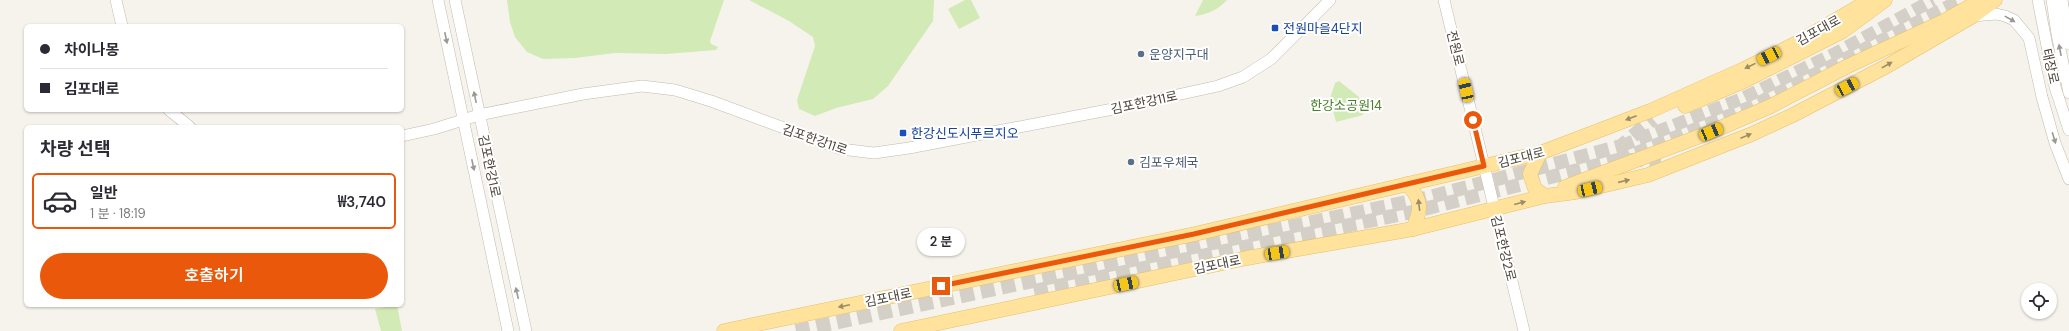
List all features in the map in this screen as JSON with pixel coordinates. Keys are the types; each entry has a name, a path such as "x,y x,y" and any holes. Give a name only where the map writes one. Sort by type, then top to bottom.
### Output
{"main road":[{"name":"김포대로","path":"724,331 1194,234 1540,153 1650,111 1744,69 1795,44 1870,0"},
{"path":"1653,119 1744,80 1836,34 1871,12 1885,0"},
{"path":"1661,160 1758,120 1863,67 1982,0"},
{"name":"김포대로","path":"901,331 1247,258 1413,229 1495,210 1545,196 1576,192 1648,175 1752,134 1854,83 1973,16 1995,0"},
{"path":"1540,153 1530,174 1535,189 1545,196 1567,186 1711,132 1771,106 1846,67 1942,22"},
{"path":"1407,184 1416,193 1420,206 1419,214 1413,229"}],"street":[{"path":"112,0 118,24"},
{"path":"116,0 122,24"},
{"name":"김포한강1로","path":"438,0 508,331"},
{"name":"김포한강1로","path":"455,0 526,331"},
{"name":"김포한강11로","path":"404,130 479,116 583,94 642,86 675,90 711,101 841,149 874,153 909,148 1113,109 1218,86 1243,77 1270,58 1330,0"},
{"name":"전원로","path":"1444,0 1484,166"},
{"name":"태장로","path":"2038,0 2044,36 2056,87 2069,130"},
{"name":"태장로","path":"2052,0 2069,93"},
{"path":"2062,0 2069,44"},
{"path":"1973,16 1996,14 2005,16 2014,20 2029,38 2042,97 2069,179"},
{"path":"166,112 181,125"},
{"path":"171,112 188,125"},
{"name":"김포한강11로","path":"404,136 434,129 463,119"},
{"name":"김포한강2로","path":"1484,166 1524,331"}],"green space":[{"path":"507,0 724,0 710,41 711,44 718,47 716,50 666,54 615,53 575,58 543,59 527,52 515,37 510,22"},
{"path":"749,0 934,0 933,21 888,86 873,99 836,108 815,116 799,109 797,100 815,46 813,37 789,21"},
{"path":"965,0 971,0 980,18 959,29 948,9"},
{"path":"1203,0 1227,0 1212,11 1195,16"},
{"name":"한강소공원14","path":"1339,81 1359,97 1363,115 1336,122 1330,99 1335,83"},
{"path":"397,307 402,331 381,331 375,309"}],"tunnel":[{"path":"1621,146 1741,99 1836,53 1933,0"},
{"path":"1618,160 1750,107 1961,0"},
{"path":"796,331 1426,198 1621,146 1653,119"},
{"path":"1034,291 1412,212 1618,160 1661,160"}],"place":[{"name":"전원마을4단지","path":"1275,28"},
{"name":"운양지구대","path":"1141,54"},
{"name":"한강신도시푸르지오","path":"903,133"},
{"name":"김포우체국","path":"1131,162"}],"route":[{"path":"941,286 1194,234 1484,166 1473,120"}]}
